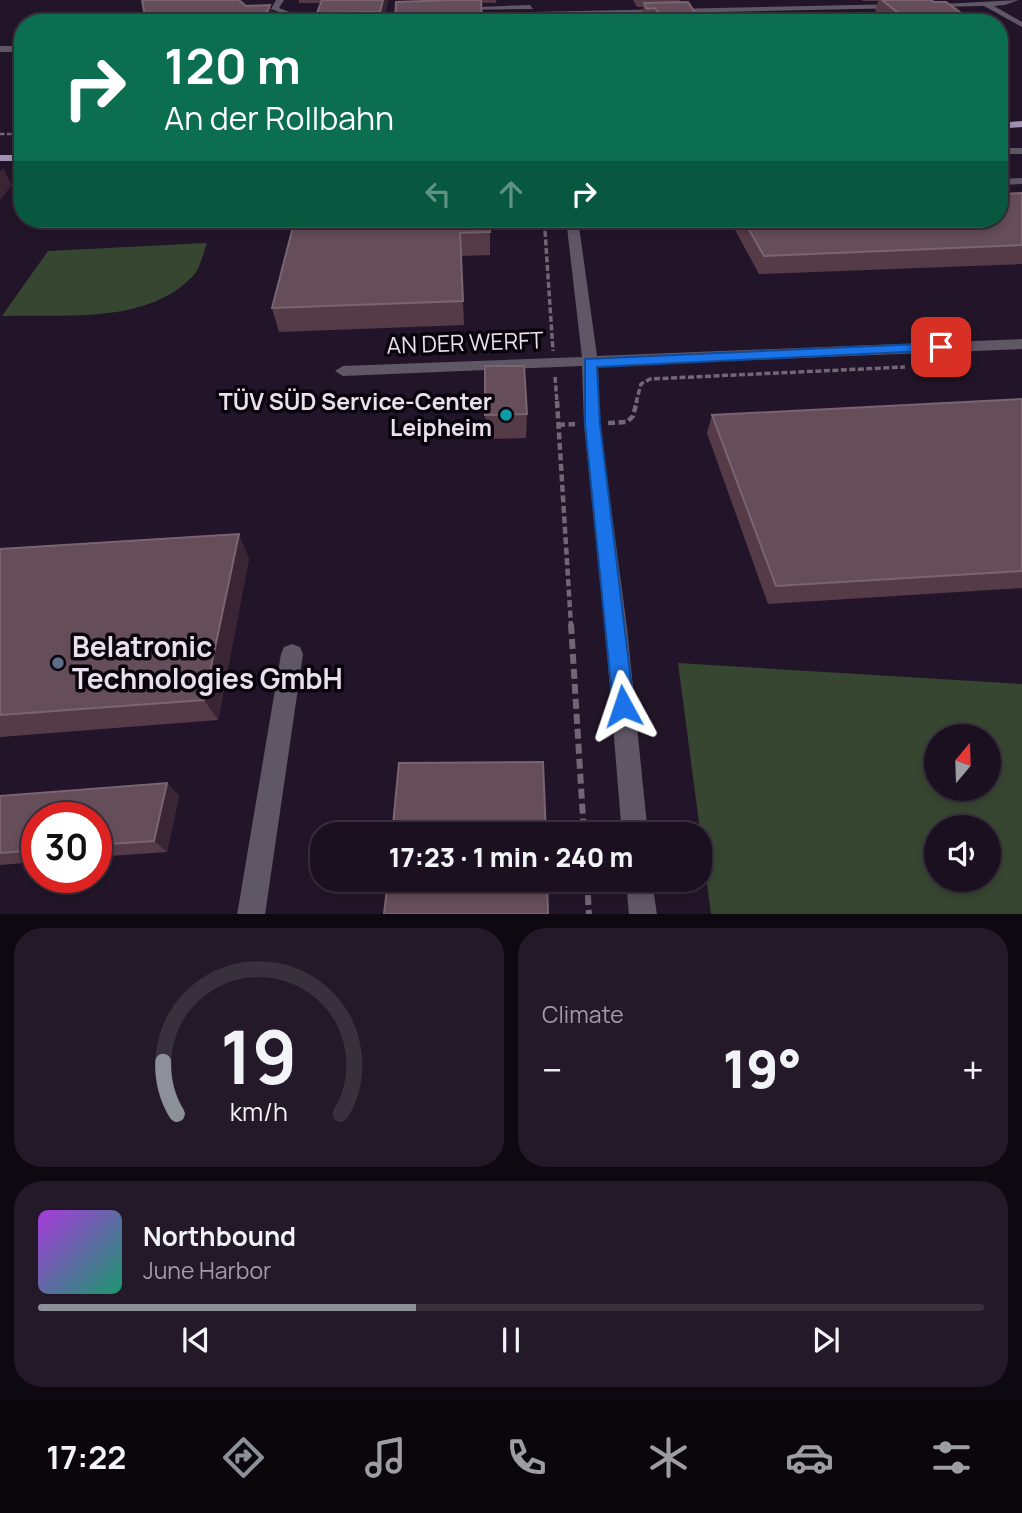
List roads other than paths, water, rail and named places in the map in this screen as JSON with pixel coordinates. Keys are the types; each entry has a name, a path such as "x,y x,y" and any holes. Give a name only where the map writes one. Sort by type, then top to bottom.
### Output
{"street":[{"path":"280,0 275,9 290,14"},
{"path":"924,5 986,4 1015,0"},
{"path":"986,4 1003,14"},
{"path":"445,8 531,11 911,6"},
{"path":"573,228 590,363 593,424 634,822"},
{"name":"AN DER WERFT","path":"343,371 1022,344"},
{"path":"251,914 292,654"},
{"path":"640,892 643,914"}],"place":[{"name":"TÜV SÜD Service-Center Leipheim","path":"506,415"},
{"name":"Belatronic Technologies GmbH","path":"58,663"}]}
